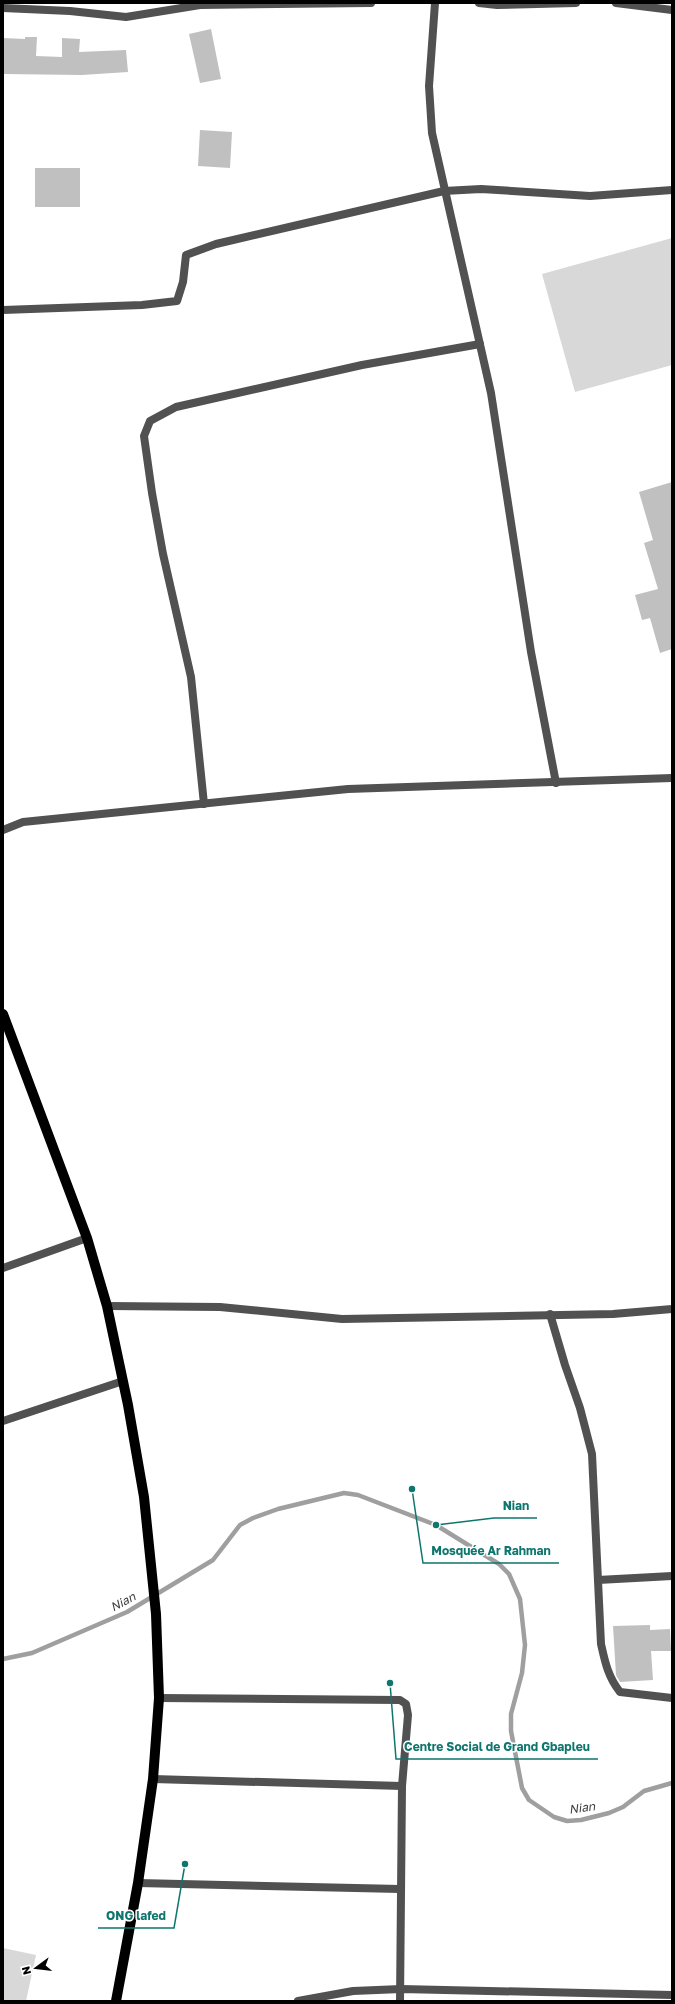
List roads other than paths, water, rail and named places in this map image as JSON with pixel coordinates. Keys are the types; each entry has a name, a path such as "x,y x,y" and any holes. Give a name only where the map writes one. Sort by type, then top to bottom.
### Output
{"main road":[{"path":"3,1014 87,1238 106,1306 123,1381 144,1497 156,1614 159,1698 153,1779 138,1883 116,2001"}],"street":[{"path":"3,8 70,11 126,17 200,5 371,3"},
{"path":"435,3 429,86 432,133 491,393 531,652 556,783"},
{"path":"479,3 497,5 576,3"},
{"path":"616,3 672,10"},
{"path":"3,310 142,305 177,300 183,282 186,255 216,244 444,191 481,189 590,196 672,190"},
{"path":"204,804 191,677 163,554 152,493 144,436 150,421 176,406 362,365 480,344"},
{"path":"3,830 23,822 348,789 672,778"},
{"path":"3,1268 87,1238"},
{"path":"106,1306 220,1307 342,1319 613,1314 672,1309"},
{"path":"550,1314 565,1365 580,1408 592,1454 601,1644 611,1681 620,1692 672,1698"},
{"path":"3,1421 123,1381"},
{"path":"598,1580 672,1576"},
{"path":"159,1698 400,1700 406,1704 408,1715 402,1786 400,2001"},
{"path":"153,1779 402,1786"},
{"path":"138,1883 400,1889"},
{"path":"298,2001 353,1991 401,1990 672,1995"}],"waterway":[{"name":"Nian","path":"3,1659 32,1653 127,1612 213,1560 240,1525 253,1518 278,1509 344,1493 358,1495 436,1525 499,1564 509,1574 520,1599 525,1645 522,1673 511,1714 511,1731 522,1788 529,1800 554,1817 567,1821 581,1820 609,1813 623,1807 644,1791 672,1783"}],"place":[{"name":"Mosquée Ar Rahman","path":"412,1489"},
{"name":"Nian","path":"436,1525"},
{"name":"Centre Social de Grand Gbapleu","path":"390,1683"},
{"name":"ONG lafed","path":"185,1864"}]}
